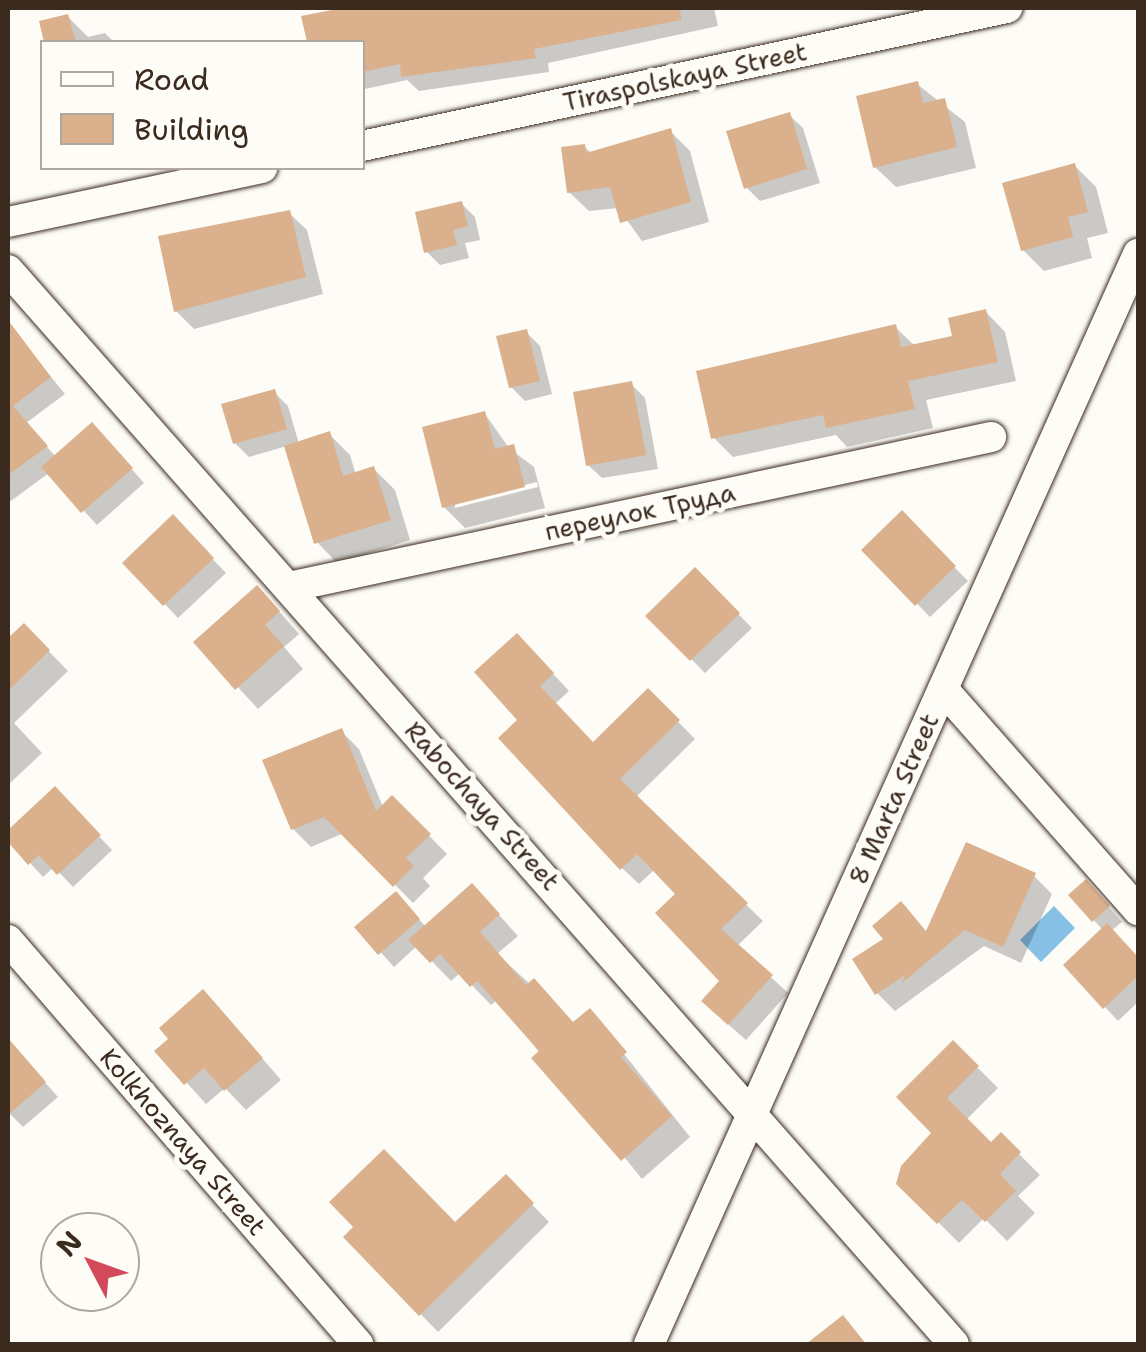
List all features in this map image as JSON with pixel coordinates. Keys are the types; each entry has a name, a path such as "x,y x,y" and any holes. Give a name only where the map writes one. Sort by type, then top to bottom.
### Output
{"street":[{"name":"Tiraspolskaya Street","path":"365,145 1007,8"},
{"path":"8,222 253,170"},
{"name":"8 Marta Street","path":"650,1344 1138,254"},
{"name":"Rabochaya Street","path":"8,270 754,1112 954,1344"},
{"name":"переулок Труда","path":"289,588 991,437"},
{"path":"943,690 1138,910"},
{"name":"Kolkhoznaya Street","path":"8,940 358,1344"}],"water":[{"path":"1054,906 1075,928 1041,962 1020,940"}],"building":[{"path":"342,8 680,8 681,20 534,49 536,58 401,77 400,64 365,71 365,40 307,40 301,16"},
{"path":"68,14 75,40 44,40 39,21"},
{"path":"918,81 923,103 945,98 957,147 873,168 856,96"},
{"path":"790,112 807,169 744,189 726,131"},
{"path":"671,128 691,202 620,223 610,187 567,193 561,147 585,144 586,153"},
{"path":"1075,163 1088,212 1068,217 1073,237 1021,251 1002,183"},
{"path":"462,201 468,226 453,230 457,245 424,253 415,212"},
{"path":"290,210 306,277 174,312 158,236"},
{"path":"986,309 998,362 908,381 915,409 826,428 823,415 711,439 696,371 896,324 901,347 952,336 948,318"},
{"path":"8,320 51,377 13,406 48,446 8,475"},
{"path":"527,329 540,381 509,388 496,336"},
{"path":"632,381 646,455 586,466 573,392"},
{"path":"275,389 287,429 233,444 221,404"},
{"path":"485,411 495,449 514,444 525,487 442,508 422,427"},
{"path":"92,422 133,468 81,513 41,467"},
{"path":"330,431 343,476 374,466 391,520 314,544 284,446"},
{"path":"902,510 956,566 915,606 861,550"},
{"path":"173,514 214,558 163,606 122,563"},
{"path":"695,567 740,613 690,661 645,616"},
{"path":"257,585 280,611 265,625 284,646 235,690 193,642"},
{"path":"24,623 50,650 8,691 8,638"},
{"path":"517,633 554,673 540,686 593,742 648,688 680,720 620,779 748,903 721,929 773,975 728,1025 701,1001 719,981 655,913 675,894 637,854 620,870 498,738 517,720 474,672"},
{"path":"342,728 376,811 392,795 431,834 406,858 414,866 393,887 324,817 291,830 262,760"},
{"path":"55,786 101,835 57,875 39,855 28,865 8,842 8,830"},
{"path":"966,842 1036,873 1003,947 965,930 902,983 905,975 875,995 852,959 883,939 872,926 901,901 926,931"},
{"path":"1086,879 1110,906 1092,922 1068,895"},
{"path":"472,883 500,914 480,932 526,985 534,978 573,1022 590,1008 627,1052 621,1057 672,1116 621,1161 531,1058 539,1051 477,981 470,987 440,954 430,963 408,940"},
{"path":"396,891 420,919 378,955 354,927"},
{"path":"1107,923 1138,957 1138,976 1103,1009 1063,965"},
{"path":"203,989 263,1058 224,1091 204,1068 184,1085 154,1051 168,1039 159,1028"},
{"path":"8,1038 46,1082 8,1115"},
{"path":"953,1040 979,1066 947,1098 991,1142 1001,1132 1021,1152 1000,1174 1016,1191 985,1222 962,1200 937,1224 896,1184 901,1166 931,1133 896,1097"},
{"path":"384,1149 455,1222 506,1174 534,1203 419,1316 343,1237 353,1227 329,1202"},
{"path":"843,1315 866,1344 806,1344"}]}
